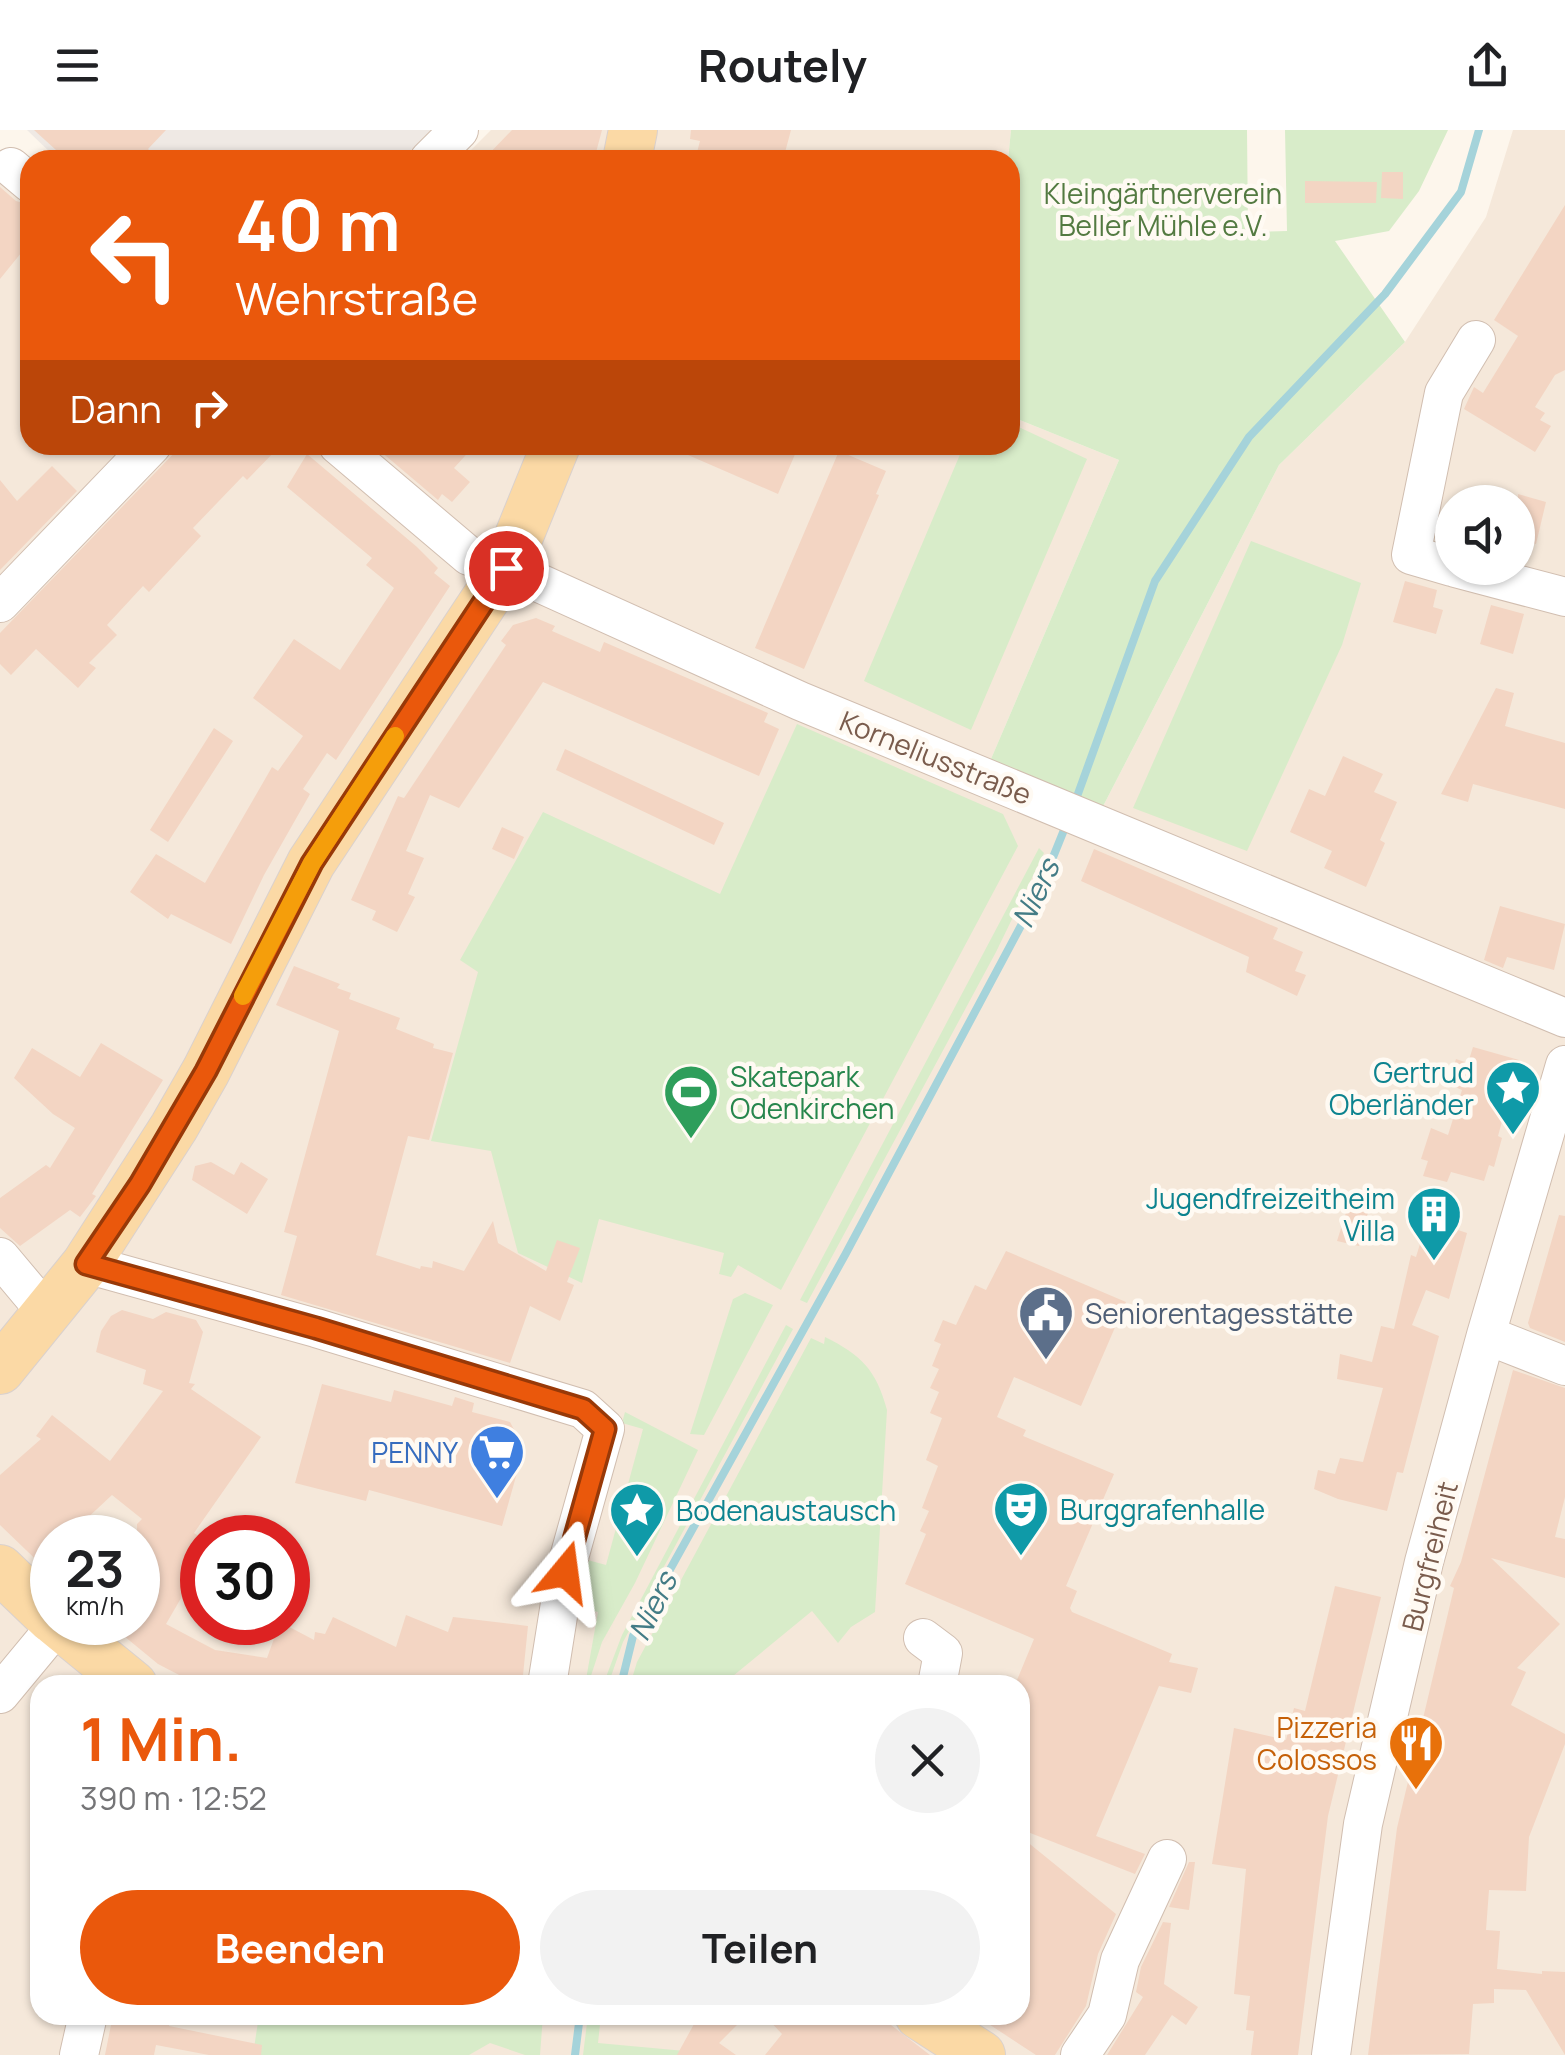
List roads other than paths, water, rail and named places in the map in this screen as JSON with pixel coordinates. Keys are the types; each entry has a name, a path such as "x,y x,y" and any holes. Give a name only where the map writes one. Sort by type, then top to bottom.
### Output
{"main road":[{"path":"0,1370 86,1264 140,1184 206,1071 312,863 506,568 552,455"},
{"path":"0,1569 30,1598"},
{"path":"83,1645 121,1675"},
{"path":"934,2025 981,2055"}],"street":[{"path":"439,150 459,130"},
{"path":"1435,562 1411,556 1444,393 1476,340"},
{"path":"0,603 142,455"},
{"name":"Korneliusstraße","path":"350,455 468,556 506,568 800,701 1565,1018"},
{"path":"1521,585 1565,597"},
{"name":"Burgfreiheit","path":"1331,2055 1363,1824 1424,1562 1565,1065"},
{"path":"0,1258 47,1313"},
{"path":"86,1264 583,1409 605,1429 565,1572 549,1675"},
{"path":"1486,1335 1565,1366"},
{"path":"923,1638 943,1653 939,1675"},
{"path":"0,1694 37,1645"},
{"path":"1080,2055 1106,2015 1120,1960 1166,1859"},
{"path":"80,2055 86,2025"}],"waterway":[{"name":"Niers","path":"1075,802 1155,581 1249,437 1385,294 1461,192 1479,130"},
{"name":"Niers","path":"623,1675 633,1636 845,1255 1039,892 1066,825"},
{"name":"Niers","path":"575,2055 579,2025"}],"place":[{"name":"Gertrud Oberländer","path":"1513,1137"},
{"name":"Skatepark Odenkirchen","path":"691,1141"},
{"name":"Jugendfreizeitheim Villa","path":"1434,1263"},
{"name":"Seniorentagesstätte","path":"1046,1362"},
{"name":"PENNY","path":"497,1501"},
{"name":"Burggrafenhalle","path":"1021,1558"},
{"name":"Bodenaustausch","path":"637,1559"},
{"name":"Pizzeria Colossos","path":"1416,1792"}],"park label":[{"name":"Kleingärtnerverein Beller Mühle e.V.","path":"1163,209"}]}
